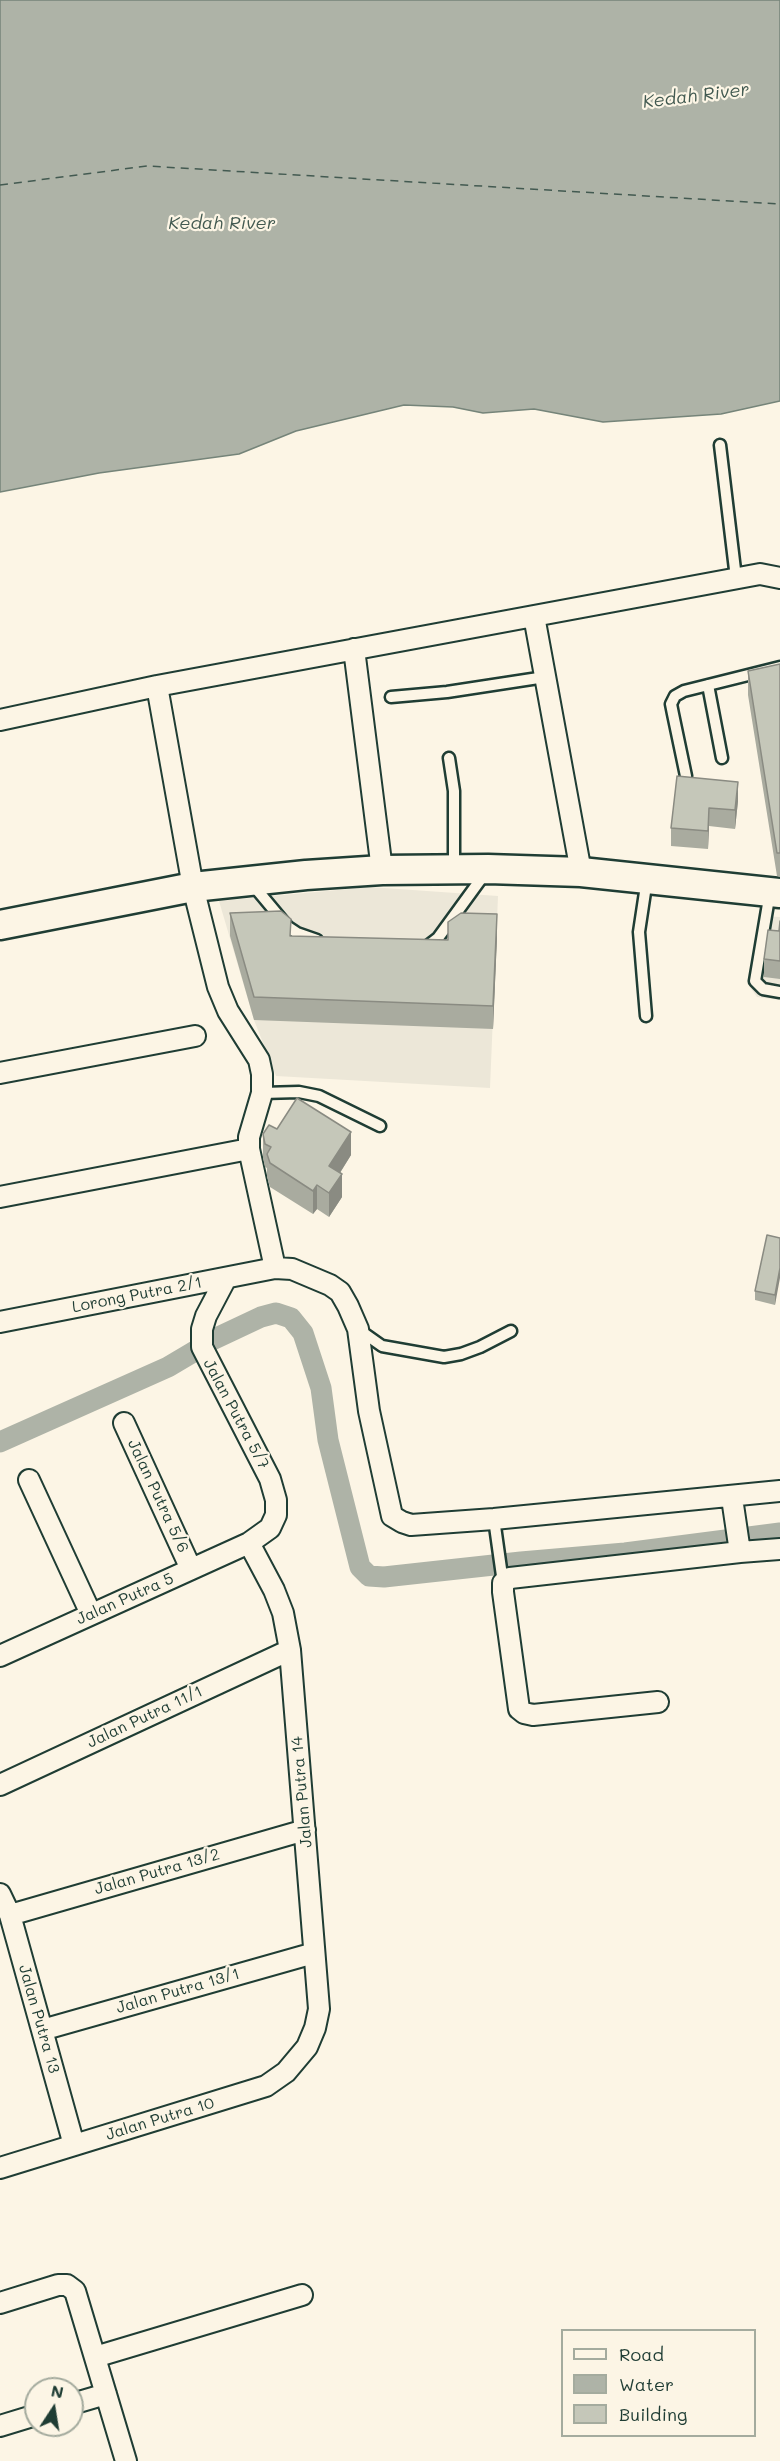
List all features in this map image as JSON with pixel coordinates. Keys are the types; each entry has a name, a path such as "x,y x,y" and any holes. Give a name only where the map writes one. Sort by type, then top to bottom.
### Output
{"main road":[{"path":"0,925 193,887 249,880 382,870 488,869 581,872 775,893"}],"street":[{"path":"0,720 157,686 760,574 780,578"},
{"path":"534,616 581,872"},
{"path":"354,649 382,870"},
{"path":"157,686 193,887 218,987 228,1011 259,1060 262,1093 249,1137 249,1149 275,1268 292,1269 330,1284 340,1292 358,1329 369,1411 392,1516 411,1525 780,1491"},
{"path":"0,1073 195,1036"},
{"path":"0,1197 249,1149"},
{"name":"Lorong Putra 2/1","path":"0,1322 275,1268"},
{"name":"Jalan Putra 5/7","path":"226,1278 206,1316 202,1329 202,1347 270,1479 276,1500 276,1515 270,1528 249,1543"},
{"name":"Jalan Putra 5/6","path":"124,1423 191,1569"},
{"path":"29,1480 91,1614"},
{"path":"732,1497 738,1543"},
{"name":"Jalan Putra 5","path":"0,1656 249,1543"},
{"name":"Jalan Putra 14","path":"249,1543 274,1590 283,1614 290,1650 318,2009 315,2028 307,2047"},
{"path":"658,1702 533,1715 519,1709 502,1575 510,1578 738,1543 780,1549"},
{"name":"Jalan Putra 11/1","path":"0,1785 290,1650"},
{"name":"Jalan Putra 13/2","path":"10,1915 305,1830"},
{"name":"Jalan Putra 13","path":"0,1894 10,1915 74,2145"},
{"name":"Jalan Putra 13/1","path":"42,2030 314,1953"},
{"name":"Jalan Putra 10","path":"0,2168 266,2086 286,2072 307,2047"},
{"path":"0,2303 58,2285 71,2287 75,2291 126,2461"},
{"path":"94,2356 302,2295"},
{"path":"84,2400 106,2394"},
{"path":"0,2426 24,2419"}],"lane":[{"path":"720,445 736,579"},
{"path":"686,776 671,704 675,696 684,691 780,667"},
{"path":"391,697 447,693 545,677"},
{"path":"708,685 722,758"},
{"path":"449,758 454,791 454,869"},
{"path":"412,948 422,948 433,944 488,869"},
{"path":"646,1016 639,932 647,879"},
{"path":"249,880 288,927 309,938 325,941"},
{"path":"775,893 768,931 754,981 763,989 780,992"},
{"path":"262,1093 299,1092 319,1096 380,1126"},
{"path":"358,1329 382,1346 444,1357 480,1347 511,1331"},
{"path":"494,1519 502,1575"}],"shaded area":[{"path":"370,887 498,896 490,1088 276,1076 254,1020 219,901"},
{"path":"760,916 780,917 780,1000 757,997 747,983"}],"water":[{"name":"Kedah River","path":"0,0 780,0 780,401 721,414 603,422 534,409 483,413 453,407 404,405 296,431 239,454 99,473 0,492"}],"building":[{"path":"780,664 780,853 777,853 748,671"},
{"path":"677,776 738,782 735,810 709,808 708,831 671,828"},
{"path":"281,911 291,919 290,936 448,940 448,922 461,913 497,914 493,1006 254,997 230,913"},
{"path":"780,921 780,961 764,959 768,930 779,931"},
{"path":"297,1098 351,1132 329,1166 342,1174 329,1193 317,1185 313,1191 270,1163 267,1154 271,1147 265,1144 263,1134 269,1125 277,1129"},
{"path":"767,1235 780,1238 780,1268 775,1295 755,1291"}],"waterway":[{"path":"210,1341 261,1317 276,1313 291,1318 303,1333 321,1388 328,1440 360,1567 369,1576 384,1577 625,1553 780,1533"},
{"path":"0,1442 168,1367 195,1351"}],"ferry route":[{"path":"0,185 147,166 780,204"}]}
